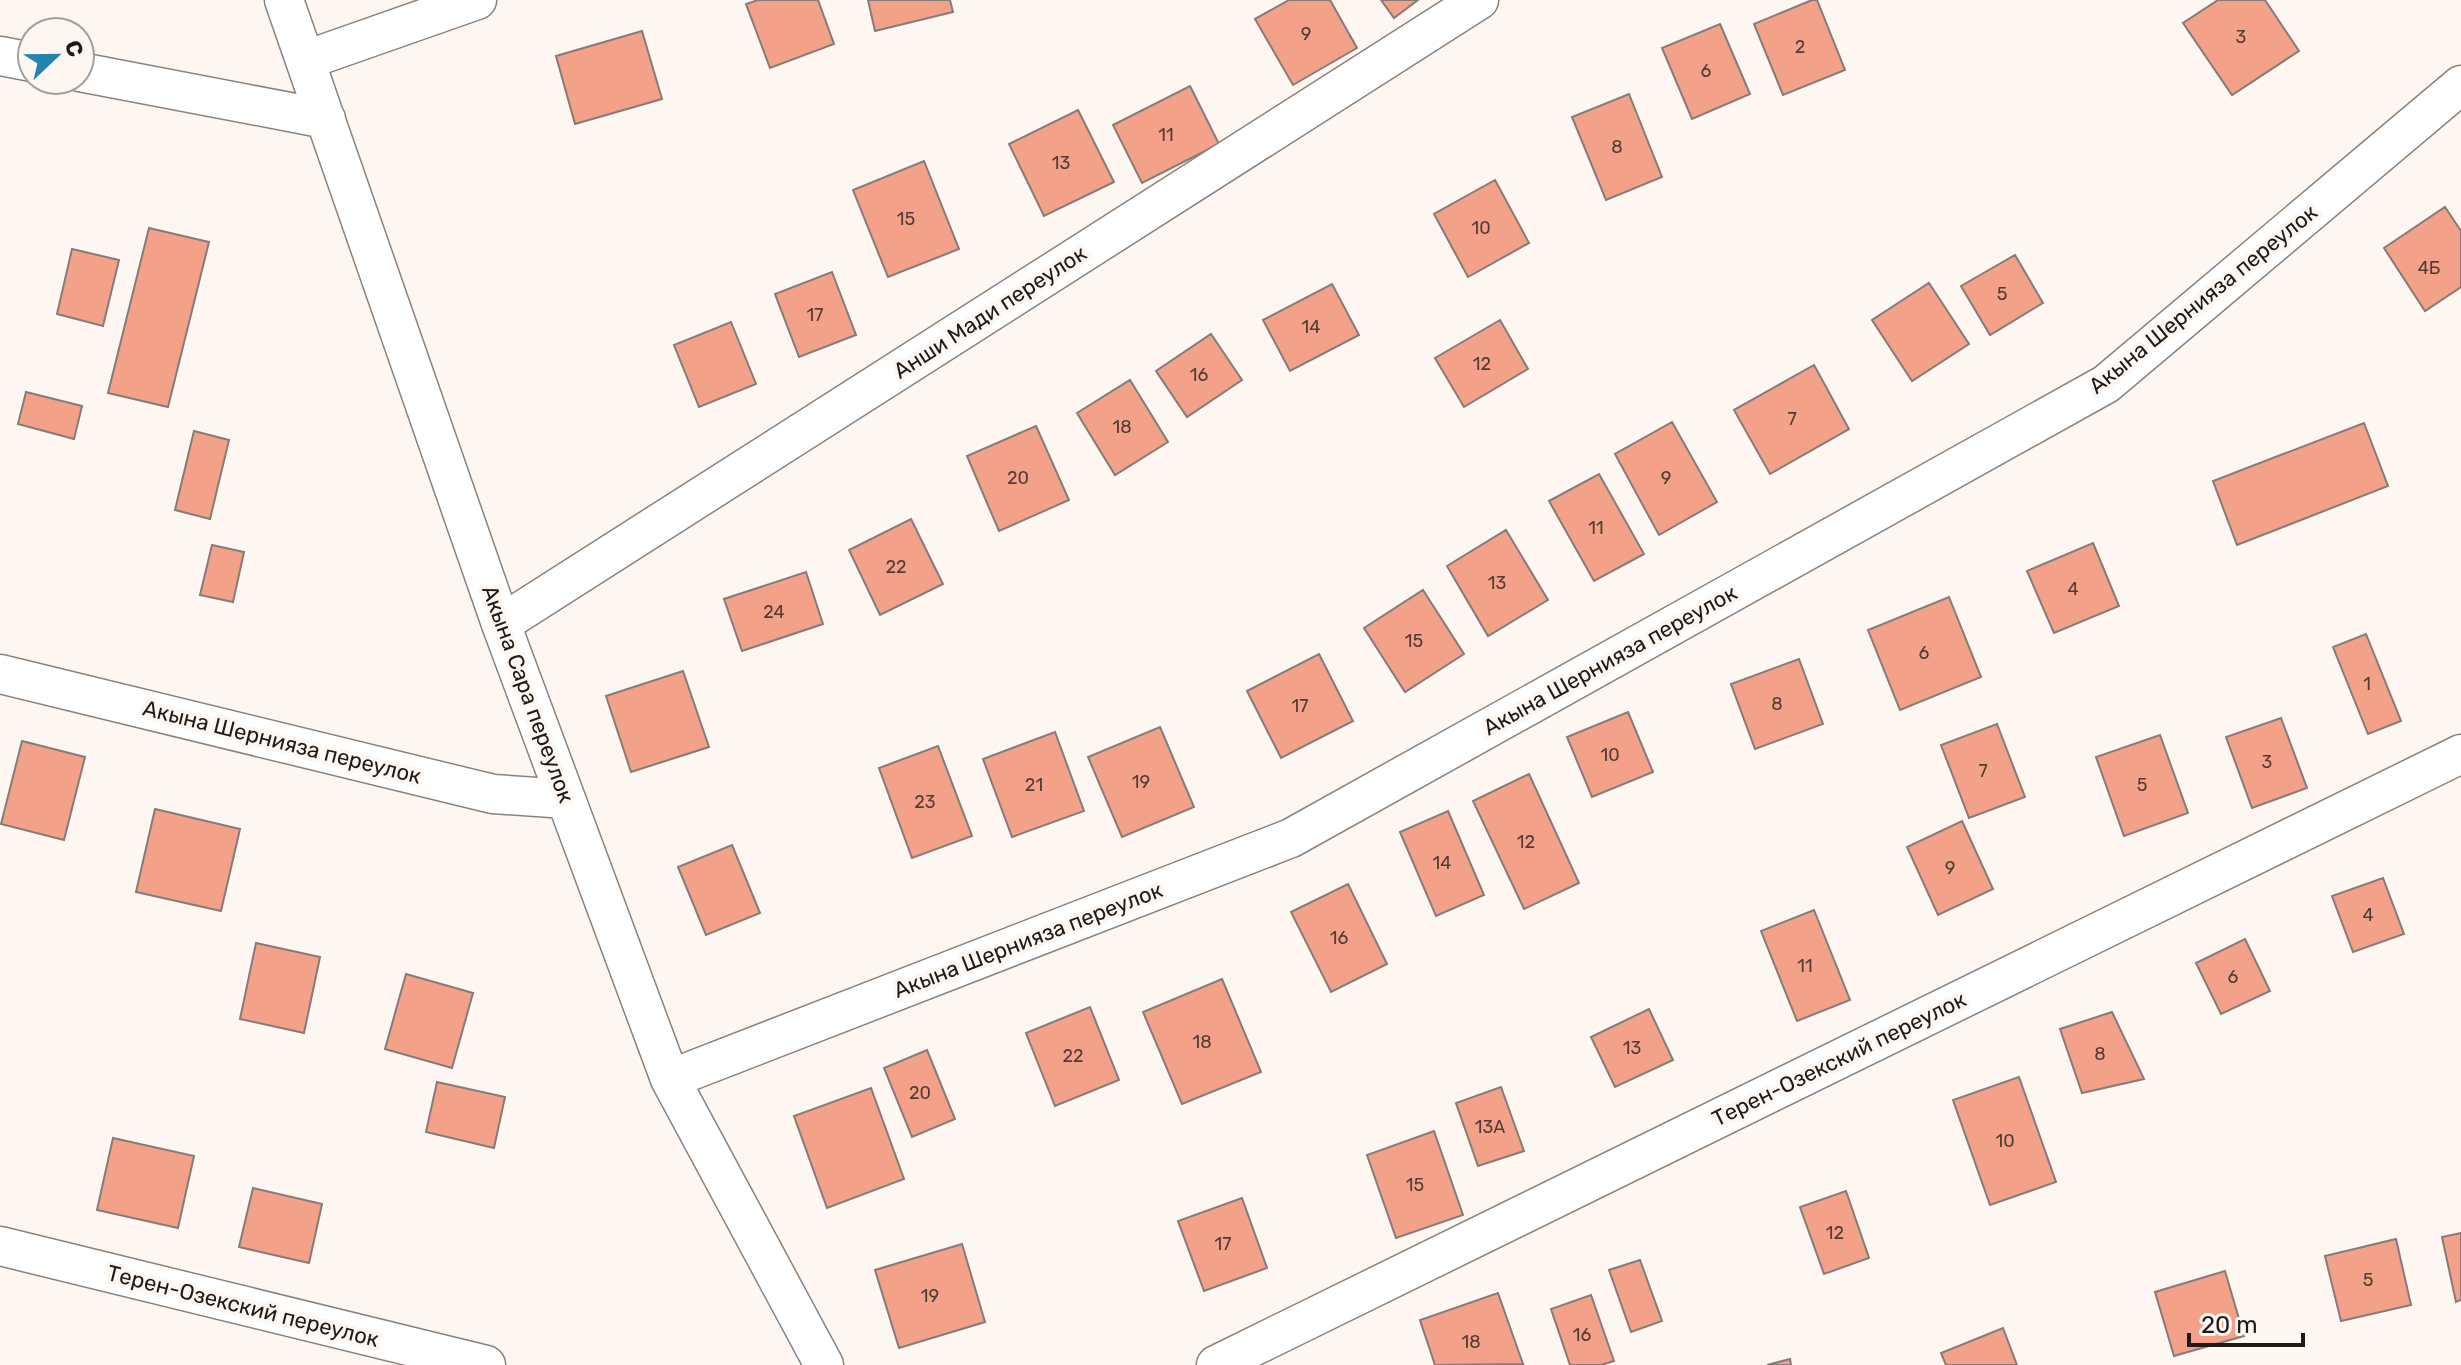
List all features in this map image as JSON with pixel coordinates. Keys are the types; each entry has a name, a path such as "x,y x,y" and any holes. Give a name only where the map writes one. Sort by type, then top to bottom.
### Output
{"street":[{"name":"Акына Сара переулок","path":"284,0 501,624 670,1079 824,1365"},
{"path":"306,60 477,0"},
{"name":"Анши Мади переулок","path":"501,624 1479,0"},
{"path":"96,75 326,119"},
{"name":"Акына Шернияза переулок","path":"670,1079 1291,838 2106,384 2461,85"},
{"name":"Акына Шернияза переулок","path":"0,674 493,794 566,799"},
{"name":"Терен-Озекский переулок","path":"1216,1365 2461,754"},
{"name":"Терен-Озекский переулок","path":"0,1246 486,1365"}],"building":[{"path":"758,0 818,0 834,44 770,68 746,4"},
{"path":"868,0 950,0 953,12 875,31"},
{"path":"1289,0 1330,0 1357,48 1293,85 1255,19"},
{"path":"1381,0 1418,0 1394,18"},
{"path":"1817,0 1845,70 1783,95 1754,24"},
{"path":"2218,0 2265,0 2299,51 2232,95 2183,23"},
{"path":"1720,24 1750,94 1692,119 1662,48"},
{"path":"642,31 662,99 575,124 556,56"},
{"path":"1190,86 1219,144 1142,183 1113,125"},
{"path":"1629,94 1662,177 1606,200 1572,117"},
{"path":"1078,110 1114,182 1044,216 1009,144"},
{"path":"924,161 959,249 888,277 853,190"},
{"path":"1495,180 1529,243 1468,277 1434,214"},
{"path":"2445,207 2461,231 2461,287 2425,311 2384,248"},
{"path":"149,228 209,242 168,407 108,393"},
{"path":"72,249 119,260 103,326 57,314"},
{"path":"2015,255 2043,303 1990,335 1961,286"},
{"path":"832,272 856,335 799,357 775,294"},
{"path":"1929,283 1969,344 1912,381 1872,320"},
{"path":"1332,284 1359,335 1290,371 1263,320"},
{"path":"1500,320 1528,369 1464,407 1435,358"},
{"path":"731,322 756,384 699,407 674,345"},
{"path":"1211,334 1242,380 1187,417 1156,371"},
{"path":"1814,365 1849,429 1770,474 1734,410"},
{"path":"1130,380 1168,442 1115,475 1077,413"},
{"path":"26,392 82,406 74,439 18,424"},
{"path":"1672,422 1717,502 1659,535 1615,454"},
{"path":"2364,423 2388,486 2237,545 2213,481"},
{"path":"1036,426 1069,500 999,531 967,456"},
{"path":"194,431 229,440 210,519 175,510"},
{"path":"1599,474 1644,554 1594,581 1549,501"},
{"path":"911,519 943,584 880,615 849,550"},
{"path":"1506,530 1548,600 1488,636 1447,566"},
{"path":"2093,543 2119,606 2054,633 2027,571"},
{"path":"212,545 244,552 233,602 200,595"},
{"path":"806,572 823,624 742,651 724,599"},
{"path":"1423,590 1464,654 1405,692 1364,628"},
{"path":"1949,597 1981,677 1900,710 1868,630"},
{"path":"2366,634 2401,721 2368,734 2333,647"},
{"path":"1319,654 1353,721 1281,758 1247,691"},
{"path":"1799,659 1823,724 1755,749 1731,684"},
{"path":"683,671 709,747 631,772 606,696"},
{"path":"1628,712 1653,772 1592,797 1567,737"},
{"path":"2281,718 2307,788 2252,808 2226,737"},
{"path":"1997,724 2025,797 1969,818 1941,745"},
{"path":"1160,727 1194,807 1122,837 1088,757"},
{"path":"1055,732 1084,811 1012,837 983,759"},
{"path":"2160,735 2188,813 2124,836 2096,757"},
{"path":"22,741 85,757 64,840 1,824"},
{"path":"938,746 972,836 912,858 879,768"},
{"path":"1529,774 1579,883 1524,909 1473,801"},
{"path":"155,809 240,829 221,911 136,892"},
{"path":"1448,811 1484,895 1436,916 1400,832"},
{"path":"1962,821 1993,889 1938,915 1907,847"},
{"path":"732,845 760,913 706,935 678,867"},
{"path":"2383,878 2404,934 2353,952 2332,896"},
{"path":"1348,884 1387,964 1331,992 1291,912"},
{"path":"1814,910 1850,1000 1797,1021 1761,931"},
{"path":"2245,939 2270,991 2221,1014 2196,963"},
{"path":"256,943 320,957 304,1033 240,1019"},
{"path":"406,974 473,993 452,1068 385,1049"},
{"path":"1222,979 1261,1072 1182,1104 1143,1012"},
{"path":"1090,1007 1119,1080 1055,1106 1026,1033"},
{"path":"1649,1009 1673,1060 1615,1087 1591,1037"},
{"path":"2112,1012 2144,1079 2082,1093 2060,1029"},
{"path":"927,1050 955,1119 912,1137 884,1068"},
{"path":"2019,1077 2056,1182 1990,1205 1953,1100"},
{"path":"437,1082 505,1097 494,1148 426,1132"},
{"path":"1501,1087 1524,1151 1478,1166 1456,1103"},
{"path":"871,1088 904,1179 827,1208 794,1116"},
{"path":"1434,1131 1463,1215 1396,1238 1367,1155"},
{"path":"113,1138 194,1156 178,1228 97,1210"},
{"path":"253,1188 322,1204 309,1263 239,1247"},
{"path":"1846,1191 1869,1258 1824,1274 1800,1207"},
{"path":"1242,1198 1267,1268 1204,1291 1178,1221"},
{"path":"2461,1233 2461,1300 2456,1302 2442,1237"},
{"path":"2396,1239 2411,1305 2341,1321 2325,1256"},
{"path":"962,1244 985,1322 899,1348 875,1270"},
{"path":"1640,1260 1662,1321 1631,1332 1609,1270"},
{"path":"2225,1271 2244,1336 2174,1356 2155,1292"},
{"path":"1498,1293 1523,1364 1435,1365 1420,1320"},
{"path":"1591,1295 1614,1361 1601,1365 1570,1365 1551,1309"},
{"path":"2003,1328 2017,1365 1946,1365 1941,1353"},
{"path":"1790,1359 1791,1365 1767,1365"}]}
